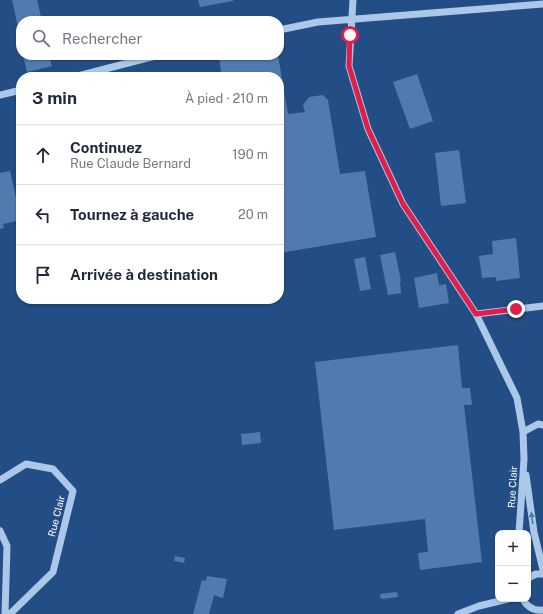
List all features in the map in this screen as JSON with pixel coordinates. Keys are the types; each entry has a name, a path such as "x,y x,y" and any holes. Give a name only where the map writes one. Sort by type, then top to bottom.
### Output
{"street":[{"path":"353,0 349,66 368,129 403,204 476,314 517,398 523,432 524,459"},
{"path":"284,29 318,22 543,4"},
{"path":"93,72 140,60"},
{"path":"0,95 16,91"},
{"path":"476,314 543,306"},
{"path":"523,432 538,424 543,425"},
{"name":"Rue Clair","path":"519,530 524,459"},
{"name":"Rue Clair","path":"524,459 534,532 543,570"},
{"name":"Rue Clair","path":"0,480 26,464 53,469 73,491 53,572 10,614"},
{"path":"0,531 7,546 5,614"},
{"path":"531,576 536,574 543,574"},
{"path":"458,614 478,606 495,602"},
{"path":"525,602 534,610 543,610"}],"building":[{"path":"12,0 37,0 41,16 16,16 16,18"},
{"path":"198,0 233,0 233,1 200,7"},
{"path":"24,60 50,60 52,66 27,72"},
{"path":"219,60 279,60 281,72 221,72"},
{"path":"417,74 433,121 410,129 393,82"},
{"path":"284,90 288,114 305,112 303,105 309,97 323,95 328,100 340,174 365,171 376,237 284,252"},
{"path":"459,150 466,203 441,206 435,153"},
{"path":"10,171 16,198 16,221 3,224 4,228 0,229 0,173"},
{"path":"516,238 520,278 496,281 496,277 482,278 479,256 493,254 492,241"},
{"path":"395,252 401,281 401,293 388,295 380,255"},
{"path":"365,257 371,289 360,291 354,259"},
{"path":"437,273 439,285 446,284 449,303 419,308 414,278"},
{"path":"458,345 462,388 470,388 472,405 464,405 482,562 420,570 418,553 428,552 425,519 334,530 315,362"},
{"path":"260,432 261,443 242,445 241,434"},
{"path":"175,556 185,558 184,563 174,561"},
{"path":"207,576 227,579 223,598 214,595 209,614 193,614 202,580 206,581"},
{"path":"397,592 398,597 381,599 380,594"}],"route":[{"path":"350,35 349,66 368,129 403,204 476,314 516,309"}]}
